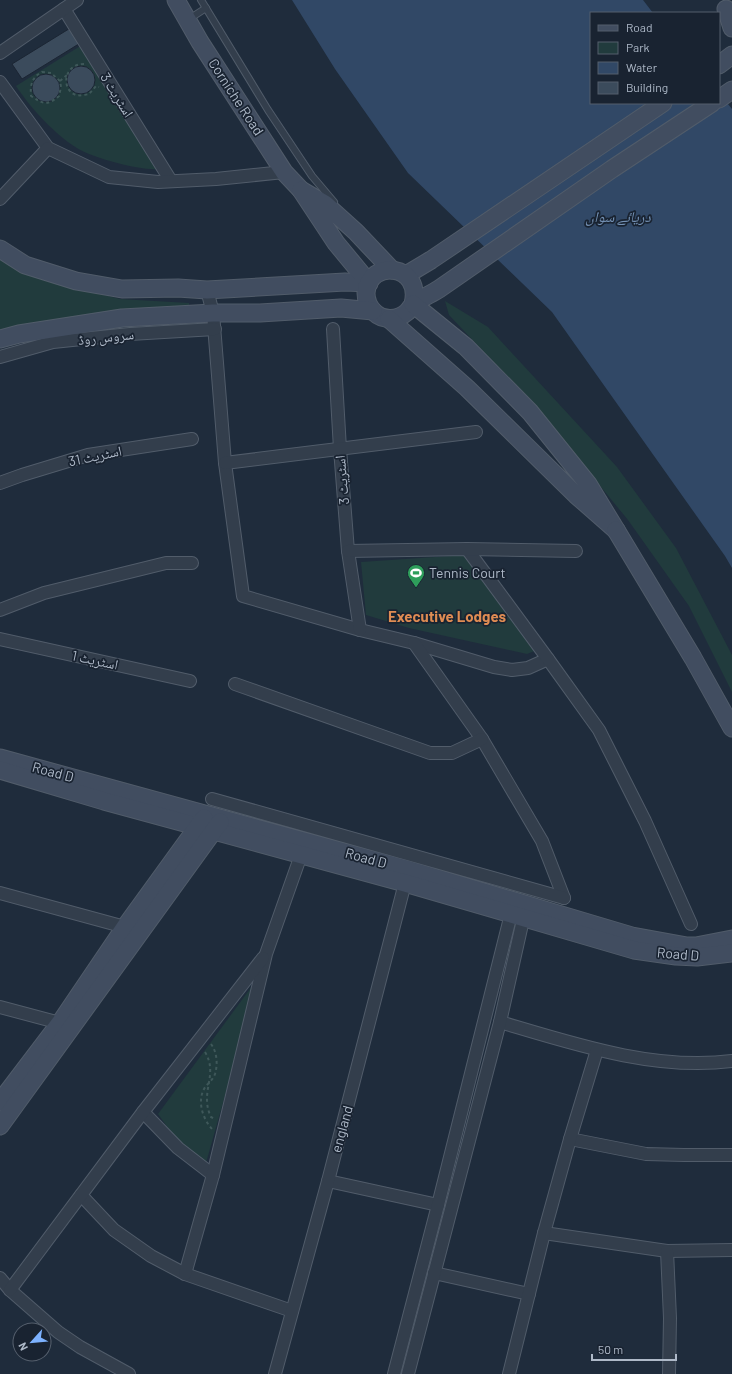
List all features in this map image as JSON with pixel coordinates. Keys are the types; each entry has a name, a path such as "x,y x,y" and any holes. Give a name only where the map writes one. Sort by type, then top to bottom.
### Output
{"street":[{"path":"0,53 77,0"},
{"name":"Corniche Road","path":"176,0 200,42 284,172 301,190"},
{"path":"725,7 732,28"},
{"name":"اسٹریٹ 3","path":"64,9 170,181"},
{"path":"0,82 48,148 109,177 158,182 284,172"},
{"path":"720,98 732,90"},
{"path":"616,530 576,495 467,388 389,319 378,315 373,311 369,306 366,295 368,283 378,273 385,270 399,272 431,260 662,104"},
{"path":"413,304 443,287 711,104"},
{"path":"0,199 48,148"},
{"path":"301,190 325,204 399,272 411,280 415,296 413,304 404,315 389,319"},
{"path":"301,190 336,243 368,283"},
{"path":"0,249 25,265 76,281 122,289 178,288 207,290 345,282 368,283"},
{"path":"443,287 435,304 435,308 441,324 449,333"},
{"path":"207,290 214,321 225,463 243,596 360,630 414,643 494,667 512,670 528,668 548,659"},
{"path":"413,304 466,347 530,412 588,484 693,658 732,728"},
{"path":"0,339 19,334 122,318 214,321 260,313 341,308 373,311"},
{"name":"سروس روڈ","path":"0,357 53,342 130,334 214,321"},
{"name":"اسٹریٹ 3","path":"333,329 348,551 360,630"},
{"path":"225,463 476,432"},
{"name":"اسٹریٹ 31","path":"0,483 88,455 192,439"},
{"path":"348,551 466,549 576,551"},
{"path":"466,549 599,730 645,821 691,924"},
{"path":"0,610 44,593 166,563 192,563"},
{"name":"اسٹریٹ 1","path":"0,639 190,681"},
{"path":"211,818 564,898 542,842 482,739 414,643"},
{"path":"235,684 430,753 452,753 482,739"},
{"name":"Road D","path":"0,758 211,818 406,869 634,950 676,956 697,957 732,953"},
{"name":"Road D","path":"0,770 104,801 211,818 301,855 406,883 519,908 632,936 674,944 696,946 732,939"},
{"path":"0,1102 60,1023 125,927 211,818"},
{"path":"0,1126 211,818"},
{"path":"185,1274 213,1176 266,954 301,855"},
{"name":"england","path":"275,1374 328,1181 406,883"},
{"path":"0,893 125,927"},
{"path":"408,1374 500,1022 519,908"},
{"path":"394,1374 438,1204 519,908"},
{"path":"10,1290 143,1112 266,954"},
{"path":"0,1007 60,1023"},
{"path":"500,1022 597,1050 648,1059 714,1063 732,1061"},
{"path":"509,1374 544,1233 597,1050"},
{"path":"143,1112 178,1148 213,1176"},
{"path":"570,1139 646,1154 732,1154"},
{"path":"328,1181 438,1204"},
{"path":"81,1195 114,1230 151,1256 185,1274 292,1311"},
{"path":"544,1233 667,1251 732,1250"},
{"path":"667,1251 670,1318 669,1374"},
{"path":"434,1272 529,1294"},
{"path":"0,1278 10,1290 58,1332 80,1347 129,1374"}],"lane":[{"path":"201,0 268,110 312,176 334,202 340,217"},
{"path":"187,20 206,8"}],"path":[{"path":"89,66 80,64 70,68 66,83 76,95 89,94 96,86 97,82"},
{"path":"42,72 51,73 60,81 61,87 59,96 51,101 43,103 31,96 31,84 36,75 42,72"},
{"path":"60,81 67,75"},
{"path":"96,86 104,88"},
{"path":"198,1041 211,1044 215,1054 216,1065 214,1075 203,1090 203,1111 210,1127 222,1135"},
{"path":"198,1041 207,1055 210,1068 206,1101 209,1112 211,1117 226,1121"}],"green space":[{"path":"82,45 160,169 145,169 121,164 97,157 79,149 48,125 30,105 16,86"},
{"path":"0,254 43,280 120,299 189,303 189,311 0,333"},
{"path":"445,301 488,327 617,467 676,548 732,655 732,692 689,606 628,520 533,404 449,315"},
{"path":"465,555 537,650 527,654 409,628 366,615 361,562"},
{"path":"258,978 206,1163 176,1139 158,1114"}],"water":[{"name":"دریائے سواں","path":"292,0 643,0 652,12 590,12 590,104 720,104 720,94 732,109 732,568 552,312 408,173 335,69"}],"building":[{"path":"72,27 82,42 22,79 12,64"},
{"path":"81,66 91,70 95,80 91,90 81,94 71,90 67,80 71,70"},
{"path":"46,74 56,78 60,88 56,98 46,102 36,98 32,88 36,78"}],"place":[{"name":"Tennis Court","path":"416,588"}],"district":[{"name":"Executive Lodges","path":"447,617"}]}
